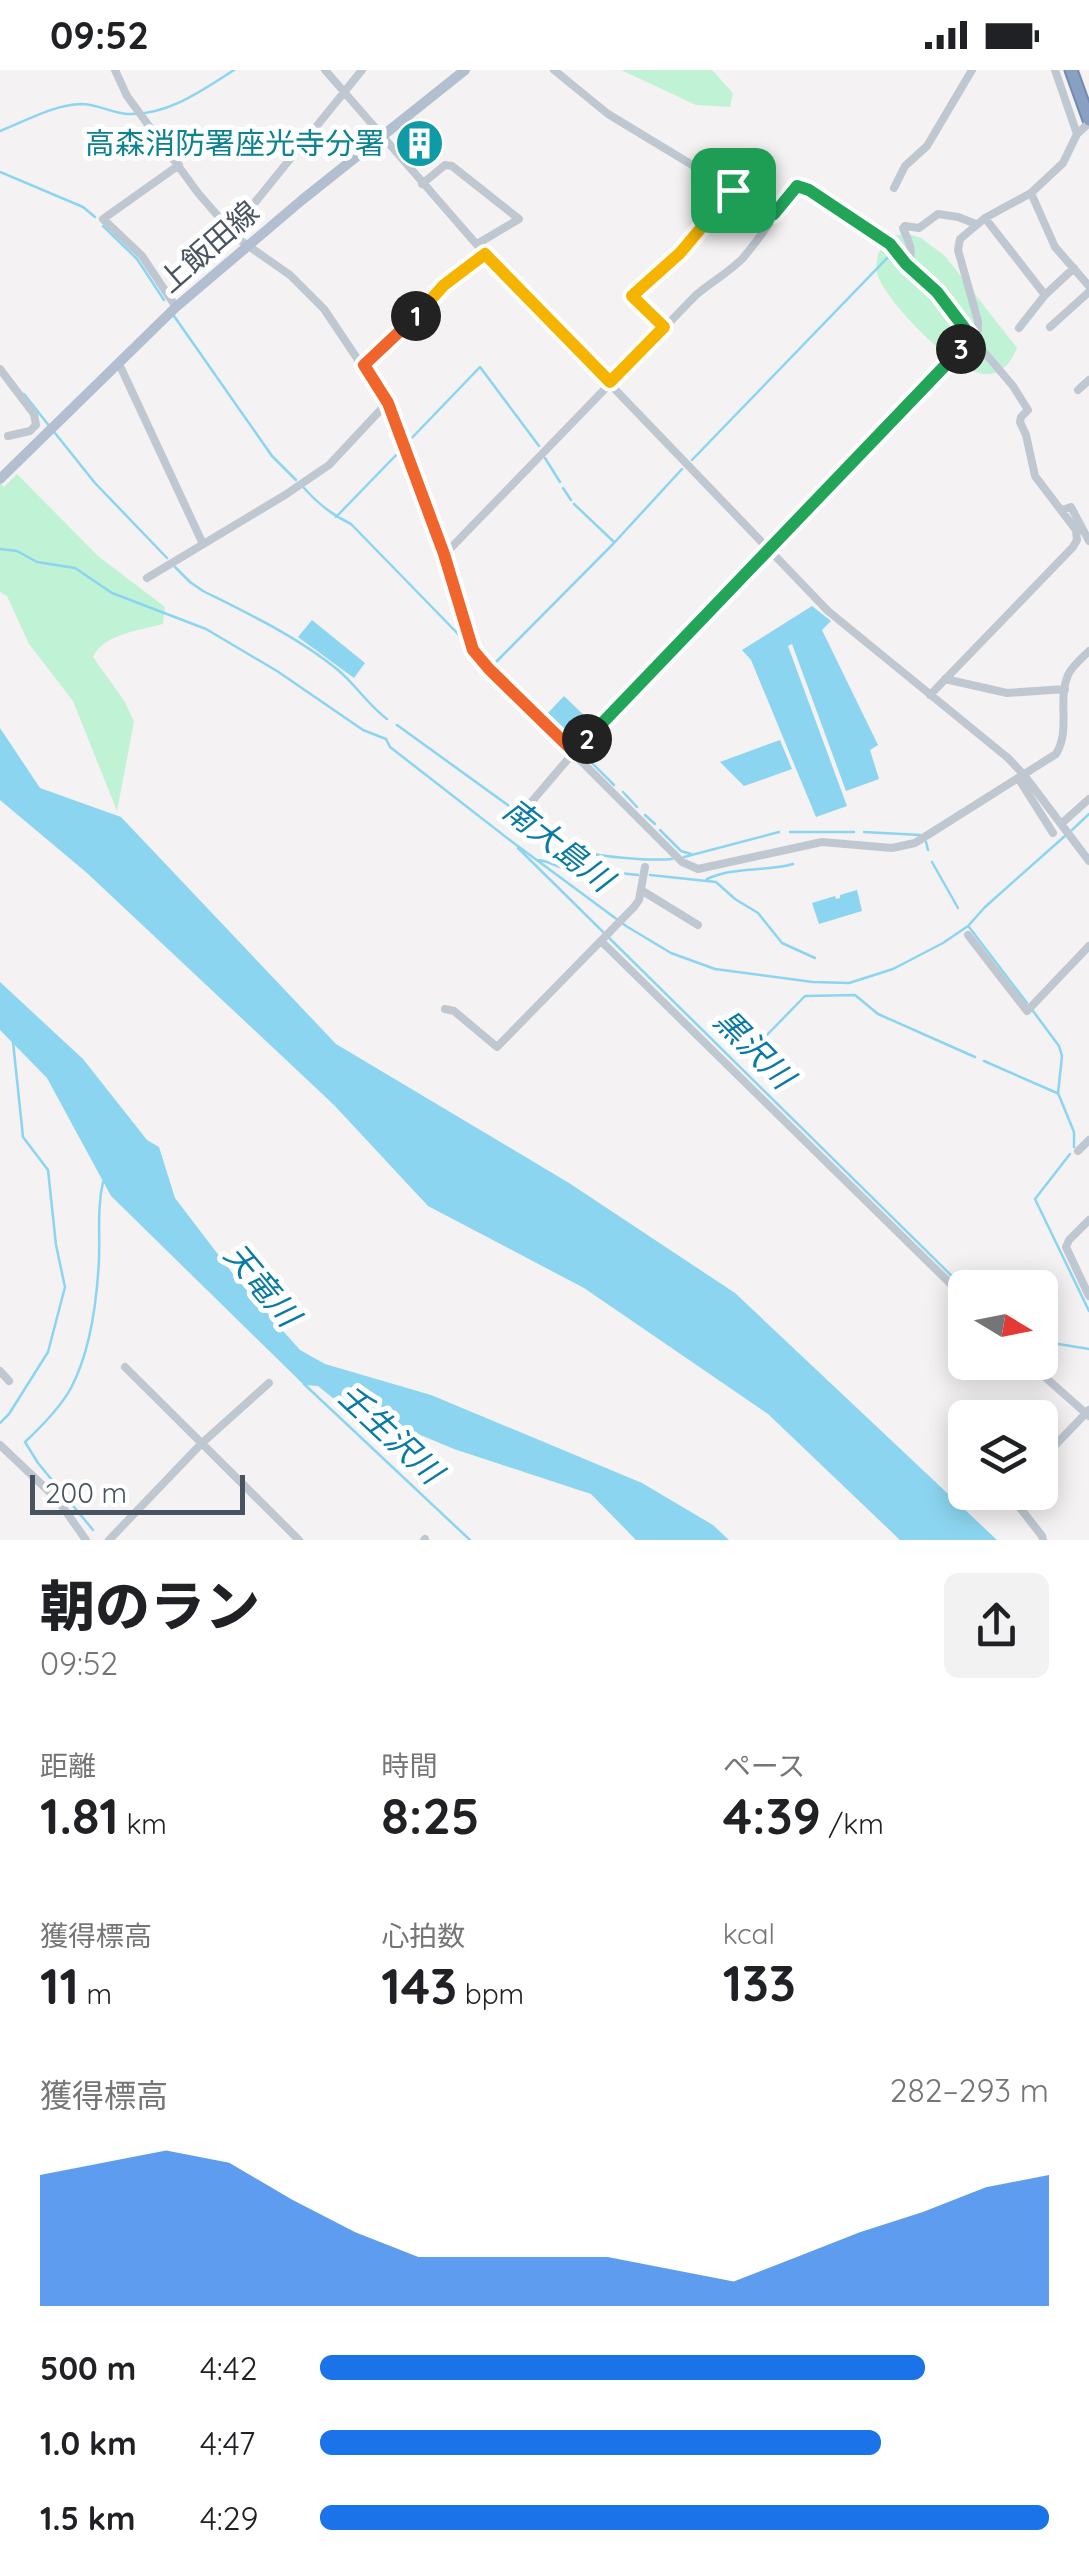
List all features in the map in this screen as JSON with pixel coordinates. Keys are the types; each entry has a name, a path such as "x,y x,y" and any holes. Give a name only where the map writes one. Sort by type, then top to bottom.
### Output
{"highway":[{"path":"1071,70 1089,119"}],"main road":[{"name":"上飯田線","path":"0,479 176,307 465,70"}],"street":[{"path":"114,70 135,108 198,193 231,232 290,275 324,309 388,403 444,554 473,650 682,862 698,869 822,842 906,846 982,803 1056,754 1062,746 1068,674 1089,651"},
{"path":"325,70 485,254 768,550 828,611 1021,776 1089,862"},
{"path":"231,232 362,70"},
{"path":"554,70 608,114 774,214"},
{"path":"894,188 905,166 927,146 972,70"},
{"path":"1056,70 1077,134"},
{"path":"516,820 574,752 972,338 978,321 958,250 960,239 985,218 1031,193 1063,163 1089,119"},
{"path":"176,307 142,256 104,219 178,165"},
{"path":"422,184 445,165 452,166 520,219 477,244"},
{"path":"444,554 696,295 742,258 797,186 890,244 937,292 1025,404 1028,410 1020,422 1033,470 1076,530 1073,547 930,695"},
{"path":"664,327 632,296 680,253 733,190"},
{"path":"1031,193 1055,246 1089,289 1050,327"},
{"path":"906,264 912,257 912,246 905,226 920,228 942,214 976,224"},
{"path":"985,218 1046,295"},
{"path":"364,365 444,285 485,254"},
{"path":"1019,328 1074,268"},
{"path":"121,368 203,544"},
{"path":"0,369 34,414 36,425 30,432 8,436"},
{"path":"1078,390 1089,380"},
{"path":"147,578 329,465 388,403"},
{"path":"1062,510 1071,507 1089,541"},
{"path":"945,679 1008,693 1065,690"},
{"path":"1021,776 1053,833"},
{"path":"1062,825 1089,799"},
{"path":"445,1009 497,1047 634,908 645,867"},
{"path":"640,890 698,925"},
{"path":"612,931 948,1282"},
{"path":"968,935 1027,1011 1089,946"},
{"path":"1078,1151 1089,1140"},
{"path":"1089,1220 1066,1247 1089,1296"},
{"path":"126,1367 299,1540"},
{"path":"0,1371 9,1381"},
{"path":"1049,1380 1088,1413 1058,1443"},
{"path":"109,1540 201,1444 268,1382"},
{"path":"5,1451 57,1499 86,1540"},
{"path":"1022,1510 1042,1540"}],"green space":[{"path":"621,70 712,70 733,93 730,107 696,105"},
{"path":"908,234 921,238 945,256 1017,348 1000,370 978,373 945,353 910,321 884,288 876,265 879,253 888,239"},
{"path":"17,474 98,556 165,607 163,624 114,638 93,657 125,702 134,722 117,811 73,701 29,644 7,596 0,592 0,483 4,487"}],"water":[{"path":"812,606 831,621 822,630 878,745 870,750 879,779 846,791 792,644 788,646 847,806 816,817 751,660 742,650"},
{"path":"312,620 365,663 354,678 298,637"},
{"path":"564,696 592,723 574,741 547,714"},
{"path":"0,728 40,788 121,817 336,1044 569,1183 735,1293 948,1494 948,1510 965,1510 997,1540 900,1540 768,1414 584,1288 428,1206 334,1105 87,873 0,800"},
{"path":"780,740 792,769 744,786 720,762"},
{"path":"857,890 862,911 819,924 812,903"},
{"path":"0,982 83,1059 147,1140 159,1147 175,1198 236,1278 300,1350 325,1364 431,1395 642,1483 713,1525 729,1540 636,1540 591,1494 454,1449 334,1399 318,1386 304,1385 111,1196 47,1078 0,1030"}],"waterway":[{"path":"0,131 71,105 87,104 127,114 156,111 184,100 234,70"},
{"path":"0,172 83,207 95,217"},
{"path":"103,226 137,259 164,300"},
{"path":"692,460 892,253"},
{"path":"174,316 272,456 296,480"},
{"path":"406,444 480,367 539,446"},
{"path":"24,394 50,427"},
{"path":"55,433 95,483 167,558"},
{"path":"336,517 400,451"},
{"path":"545,458 560,482"},
{"path":"483,652 494,664 682,469"},
{"path":"304,488 326,509 351,524 464,640"},
{"path":"563,488 571,500"},
{"path":"574,504 613,541"},
{"name":"南大島川","path":"0,549 17,551 37,562 75,568 112,593 206,629 277,671 363,730 386,739 390,747 626,926 671,953 715,969 849,983 893,969 968,926 1066,835"},
{"path":"175,567 203,591 323,658 387,719"},
{"path":"494,664 573,745"},
{"path":"397,725 516,811"},
{"path":"580,751 614,785"},
{"path":"623,792 637,807"},
{"name":"南大島川","path":"1072,830 1089,814"},
{"path":"645,815 655,824"},
{"path":"526,818 583,852 672,859"},
{"path":"660,830 681,851 691,854"},
{"path":"684,857 779,832"},
{"path":"790,832 854,832"},
{"path":"864,832 920,835"},
{"path":"926,842 928,850"},
{"name":"黒沢川","path":"518,848 948,1272"},
{"path":"537,860 565,869 638,875"},
{"path":"932,862 958,908"},
{"path":"707,879 728,872 793,864"},
{"path":"650,875 716,882 758,913 782,943 815,958"},
{"path":"969,927 1027,1003"},
{"path":"763,1039 805,996 855,995 878,1014 975,1057"},
{"path":"1033,1011 1059,1046 1062,1056 1058,1093 1074,1132 1074,1147"},
{"path":"0,1423 48,1352 65,1287 48,1170 23,1137 13,1042"},
{"path":"748,1055 757,1045"},
{"path":"984,1061 1057,1093"},
{"path":"1070,1154 1035,1199 1089,1311"},
{"path":"93,1530 25,1442 67,1395 83,1358 96,1291 103,1182"},
{"name":"黒沢川","path":"1058,1344 1089,1349"},
{"name":"壬生沢川","path":"304,1384 470,1540"}],"place":[{"name":"高森消防署座光寺分署","path":"420,144"}],"route":[{"path":"797,186 809,190 890,244 937,292 972,338 574,752 473,650 444,554 388,403 364,365 444,285 485,254 610,382 664,327 632,296 680,253 733,190 774,214 797,186"}],"water label":[{"name":"天竜川","path":"262,1285"}]}
